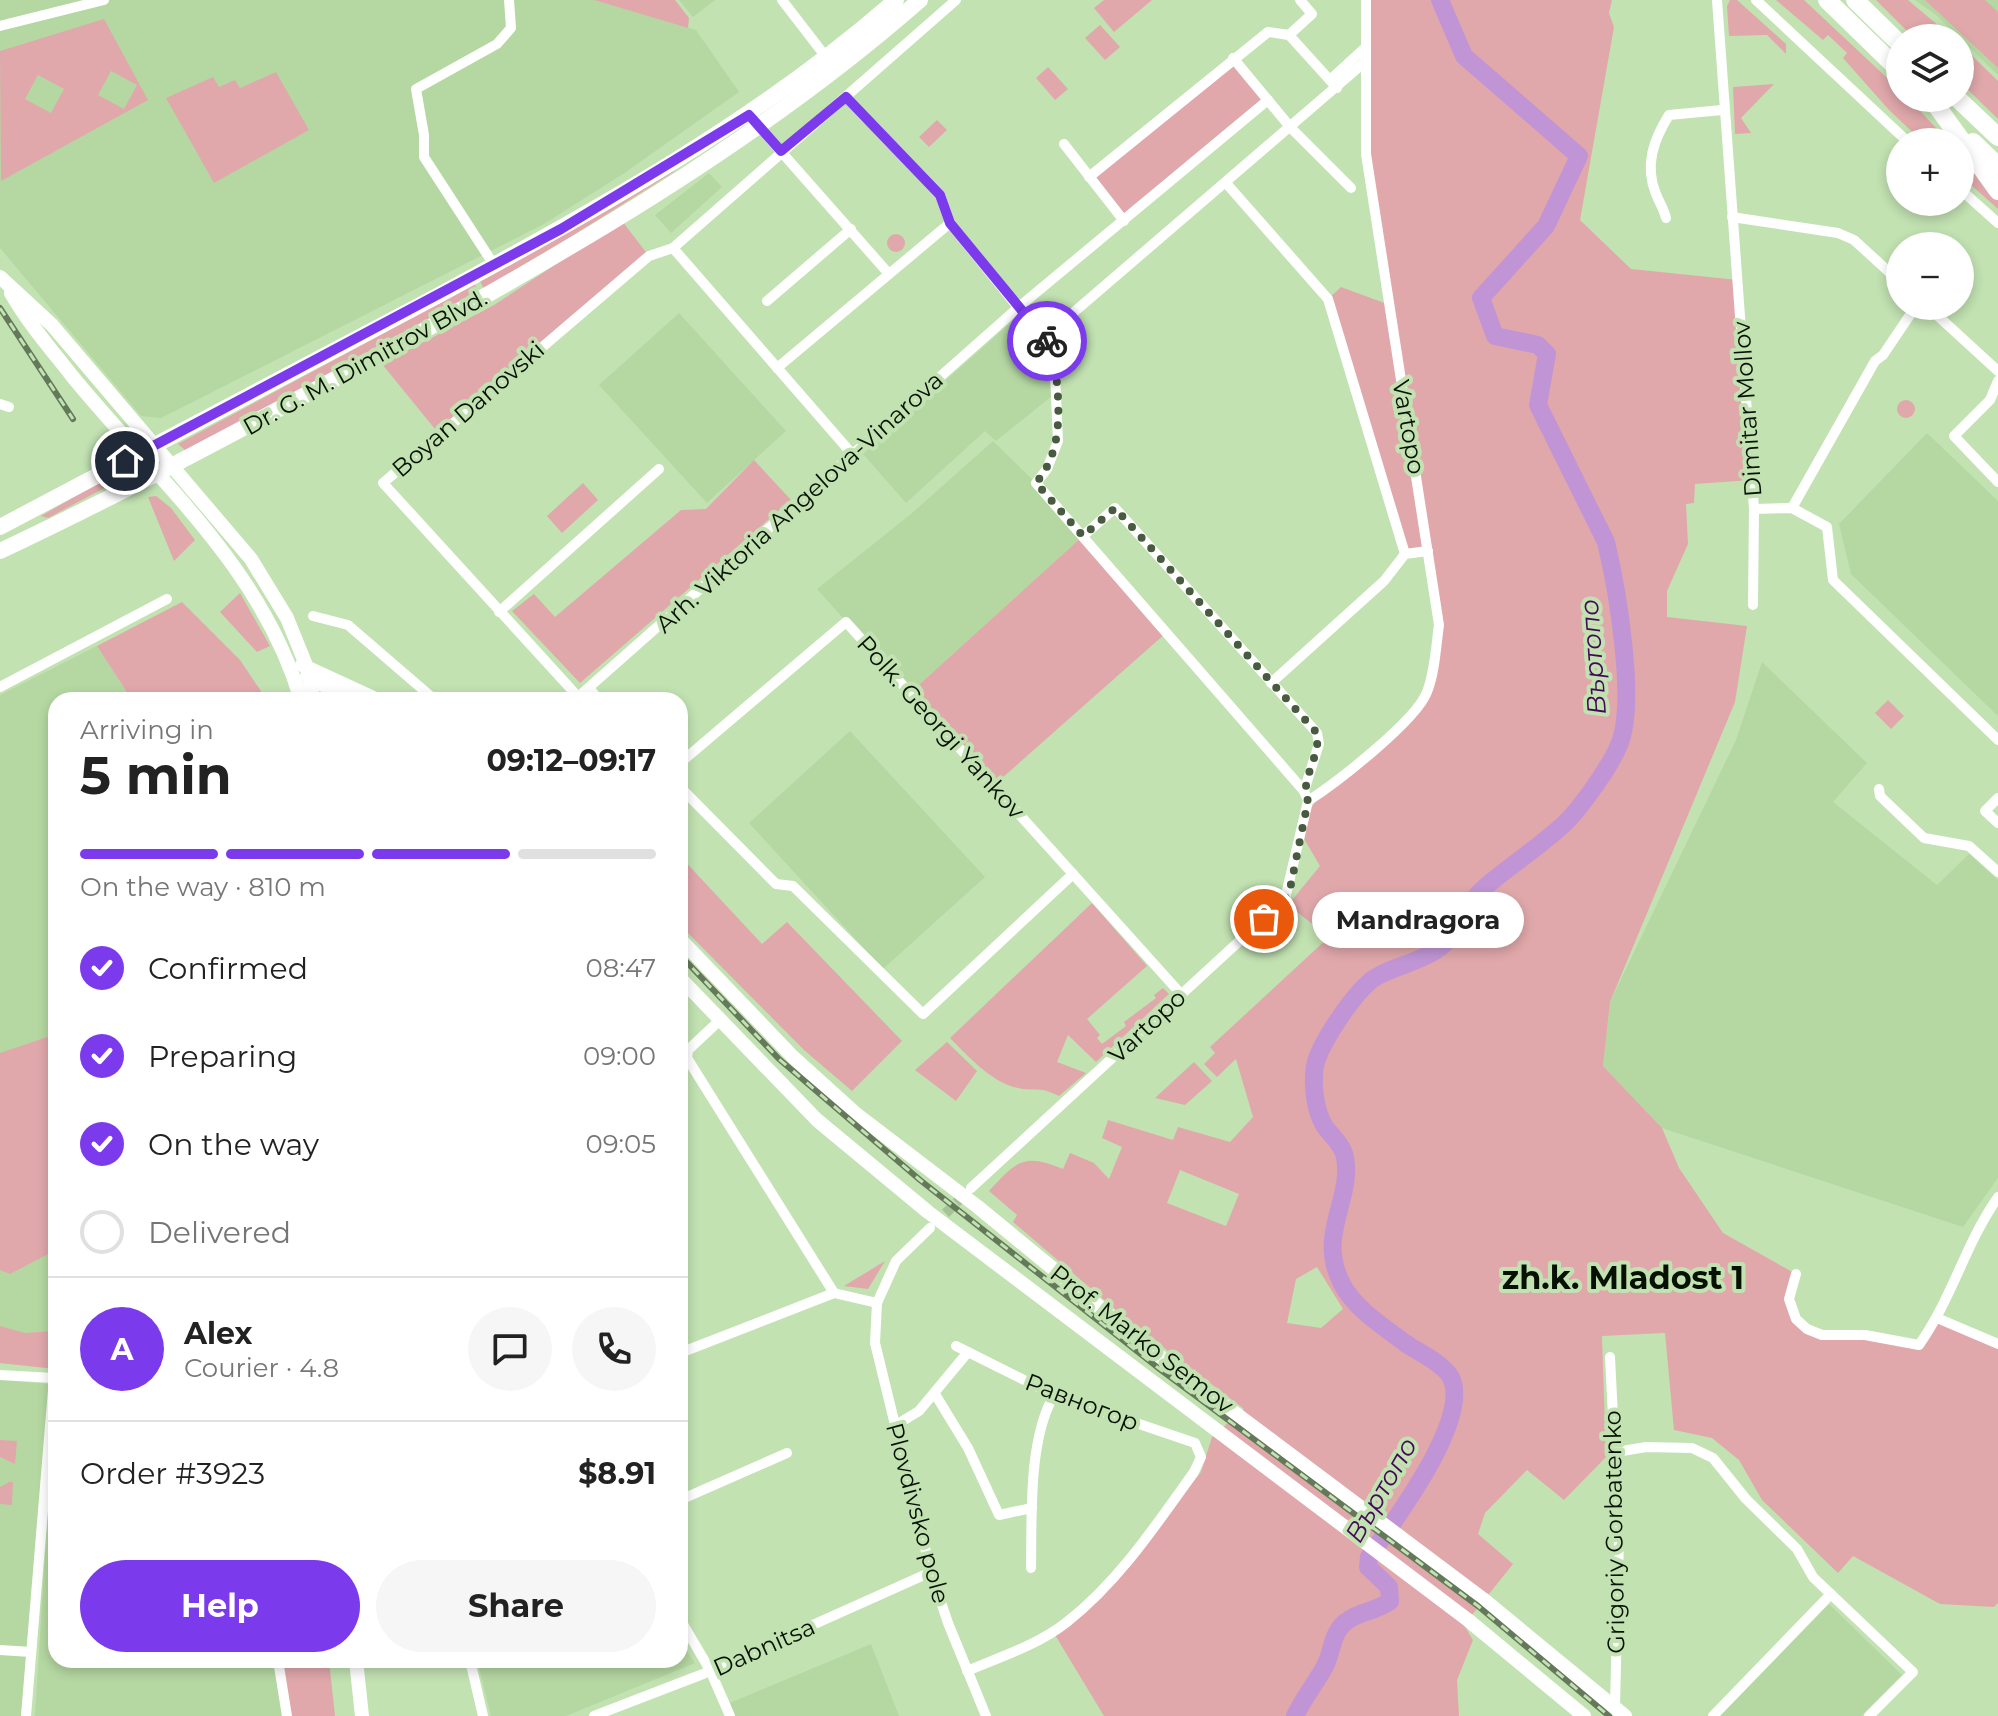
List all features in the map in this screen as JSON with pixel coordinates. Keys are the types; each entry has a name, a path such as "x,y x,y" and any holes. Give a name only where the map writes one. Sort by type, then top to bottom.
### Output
{"highway":[{"path":"1814,0 1862,34"},
{"path":"1827,0 1886,57"},
{"path":"1855,0 1886,30"},
{"path":"1865,0 1883,27"},
{"path":"1939,112 1998,191"},
{"path":"1942,112 1998,166"},
{"path":"1972,112 1998,137"}],"main road":[{"name":"Dr. G. M. Dimitrov Blvd.","path":"0,527 494,265 754,121 896,0"},
{"name":"Dr. G. M. Dimitrov Blvd.","path":"0,551 167,471 476,303 868,46 920,0"},
{"path":"4,281 52,325 147,450 167,471 237,566 310,692"},
{"path":"299,668 300,692"},
{"path":"299,668 338,692"},
{"path":"299,668 358,692"},
{"name":"Prof. Marko Semov","path":"688,947 830,1092 978,1207 1163,1359 1483,1599 1620,1711"},
{"name":"Prof. Marko Semov","path":"688,987 834,1134 956,1234 1468,1620 1584,1716"},
{"path":"357,1668 362,1716"}],"street":[{"path":"0,26 104,0"},
{"path":"494,265 424,157 424,135 416,104 416,89 497,44 511,28 509,0"},
{"path":"782,0 826,57"},
{"name":"Boyan Danovski","path":"573,692 383,483 649,256 673,248 956,0"},
{"path":"1289,35 1312,14 1300,0"},
{"name":"Vartopo","path":"971,1188 1285,899 1290,889 1306,796 1399,725 1421,705 1428,690 1439,625 1366,154 1366,0"},
{"name":"Dimitar Mollov","path":"1717,0 1722,110 1754,509 1792,508 1827,527 1833,580 1998,740"},
{"path":"1756,0 1893,128"},
{"path":"1089,177 1268,32 1289,35 1334,84"},
{"path":"1045,337 1291,128 1366,47"},
{"path":"1233,58 1291,128 1351,188"},
{"path":"1334,84 1366,61"},
{"path":"846,97 940,195 950,223 1045,337 1054,352 1058,441 1047,469 1036,483 1306,796"},
{"name":"Arh. Viktoria Angelova-Vinarova","path":"586,692 1020,306 1268,100"},
{"path":"1666,218 1655,193 1651,169 1653,141 1669,115 1722,110"},
{"path":"754,121 889,274"},
{"path":"1064,144 1124,221"},
{"path":"1226,183 1328,299 1405,554"},
{"path":"1974,202 1998,223"},
{"path":"1732,217 1838,233 1854,240 1886,269"},
{"path":"777,368 950,223"},
{"path":"767,301 851,229"},
{"path":"673,248 853,455"},
{"path":"1792,508 1875,361 1883,355 1907,320"},
{"path":"1942,320 1998,371"},
{"path":"1998,381 1990,400 1954,436 1998,482"},
{"path":"499,612 659,469"},
{"path":"1083,536 1115,508 1317,733 1319,744 1306,796"},
{"path":"1753,605 1754,509"},
{"path":"1271,683 1384,581 1405,554 1428,551"},
{"path":"0,687 167,599"},
{"path":"313,616 348,625 426,692"},
{"name":"Polk. Georgi Yankov","path":"688,756 846,622 1181,994"},
{"path":"589,688 592,692"},
{"path":"1879,789 1880,796 1924,838 1969,846 1998,872"},
{"path":"688,795 776,884 793,886 923,1014 1073,874"},
{"path":"1998,798 1985,811 1998,823"},
{"path":"688,1050 719,1021"},
{"path":"688,1060 834,1293"},
{"path":"1796,1274 1789,1299 1796,1319 1822,1335 1865,1335 1919,1345 1937,1318 1975,1231 1994,1210 1998,1197"},
{"name":"Plovdivsko pole","path":"930,1228 896,1261 877,1303 875,1343 931,1572 986,1716"},
{"path":"688,1350 834,1293 877,1303"},
{"path":"1937,1318 1998,1344"},
{"name":"Равногор","path":"956,1346 1054,1395 1199,1446 1201,1457 1194,1472 1133,1557 1106,1585 1051,1632 967,1671"},
{"path":"896,1425 919,1411 968,1352"},
{"name":"Grigoriy Gorbatenko","path":"1610,1357 1619,1537 1620,1711"},
{"path":"0,1375 48,1378"},
{"path":"935,1394 968,1448 999,1515 1032,1508"},
{"path":"1031,1568 1032,1508 1042,1416 1054,1395"},
{"path":"1616,1452 1646,1447 1692,1448 1713,1458 1746,1499 1797,1549 1813,1577 1913,1672 1869,1716"},
{"path":"688,1496 787,1453"},
{"path":"26,1716 48,1500"},
{"name":"Dabnitsa","path":"594,1716 710,1670 931,1572"},
{"path":"1713,1716 1831,1594"},
{"path":"688,1633 710,1670 730,1716"},
{"path":"0,1650 31,1652"},
{"path":"279,1668 287,1716"},
{"path":"472,1668 483,1716"}],"shaded area":[{"path":"0,0 594,0 696,30 739,92 623,174 544,224 161,418 141,416 0,248"},
{"path":"594,0 675,0 689,18 688,28"},
{"path":"679,0 715,0 693,17"},
{"path":"1104,0 1152,0 1114,32 1094,8"},
{"path":"1366,0 1612,0 1609,13 1614,27 1580,220 1631,269 1738,280 1752,480 1695,484 1694,503 1686,504 1688,544 1667,591 1667,617 1747,626 1735,702 1610,1002 1603,1066 1662,1128 1679,1168 1723,1233 1796,1274 1789,1299 1807,1329 1918,1345 1937,1318 1998,1344 1998,1603 1994,1607 1940,1604 1853,1556 1838,1573 1762,1500 1739,1460 1712,1438 1674,1430 1665,1333 1602,1336 1606,1457 1564,1500 1527,1470 1485,1513 1478,1534 1513,1564 1464,1625 1473,1640 1457,1680 1459,1716 1104,1716 1055,1635 1135,1558 1201,1472 1212,1437 1244,1409 1130,1322 1013,1222 1017,1215 989,1191 1021,1163 1038,1161 1063,1169 1070,1153 1094,1163 1109,1179 1122,1147 1102,1138 1108,1120 1173,1140 1178,1127 1230,1142 1253,1117 1236,1059 1217,1077 1204,1064 1215,1053 1210,1047 1329,937 1288,905 1320,866 1303,837 1306,817 1316,800 1369,755 1428,690 1439,625 1428,552 1405,554 1328,299 1341,287 1387,304 1366,154","holes":["1180,1170 1239,1194 1226,1226 1167,1203","1317,1267 1343,1309 1321,1328 1287,1323 1296,1279"]},
{"path":"1730,0 1737,0 1786,44 1786,54 1767,35 1729,36 1727,6"},
{"path":"1776,0 1804,0 1886,77 1886,107 1843,58 1847,53 1828,35 1823,40"},
{"path":"1876,0 1908,0 1936,24 1900,24"},
{"path":"1915,0 1998,0 1998,75 1974,52 1974,24 1945,24"},
{"path":"1925,0 1985,0 1998,12 1998,68 1974,46 1974,24 1951,24"},
{"path":"104,19 148,100 1,181 0,51","holes":["111,71 137,85 124,109 98,95","38,75 64,89 51,113 25,99"]},
{"path":"1100,25 1120,47 1105,60 1085,38"},
{"path":"1233,58 1268,100 1124,221 1089,177"},
{"path":"1974,58 1998,81 1998,119 1974,96"},
{"path":"1048,67 1068,89 1055,100 1036,78"},
{"path":"276,72 309,130 214,183 166,98 213,77 219,87 235,80 240,88"},
{"path":"1774,84 1741,118 1751,133 1735,134 1733,87"},
{"path":"1891,112 1921,112 1936,128 1908,128"},
{"path":"937,120 947,130 929,147 919,137"},
{"path":"685,162 672,173 485,291 478,277"},
{"path":"1974,171 1998,198 1998,209 1974,188"},
{"path":"709,173 722,187 671,233 655,215"},
{"path":"622,221 649,256 439,434 382,364 494,305"},
{"path":"896,234 905,243 896,252 887,243"},
{"path":"472,280 480,294 186,451 178,444 386,332"},
{"path":"679,313 786,431 707,503 599,385"},
{"path":"1018,316 1045,346 1052,396 996,441 985,431 906,503 863,454"},
{"path":"1902,400 1910,400 1915,409 1913,416 1902,418 1897,413 1897,405"},
{"path":"1927,433 1998,501 1998,716 1851,574 1839,524"},
{"path":"993,441 1083,536 910,693 817,589 911,514"},
{"path":"754,460 791,500 580,683 512,611 534,594 555,617 681,510 706,509"},
{"path":"125,468 129,473 125,477 48,518 41,516"},
{"path":"583,483 598,500 562,533 547,516"},
{"path":"156,496 171,508 195,540 174,561 148,497"},
{"path":"1083,536 1166,633 993,786 910,693"},
{"path":"240,593 270,646 257,652 220,612"},
{"path":"182,602 240,660 262,692 127,692 97,646"},
{"path":"97,646 127,692 48,692 48,1368 0,1363 0,695"},
{"path":"1762,662 1867,763 1833,802 1937,885 1969,854 1998,880 1998,1178 1963,1227 1662,1128 1603,1066 1610,1002 1736,740"},
{"path":"1888,700 1904,716 1891,729 1875,713"},
{"path":"850,731 985,877 883,969 749,823"},
{"path":"688,865 762,944 787,922 902,1041 852,1091 804,1050 688,933"},
{"path":"1092,903 1147,966 1087,1019 1100,1035 1097,1038 1102,1044 1126,1026 1124,1022 1156,998 1154,995 1163,988 1169,994 1096,1062 1068,1035 1057,1062 1086,1073 1059,1096 1002,1082 982,1069 950,1038"},
{"path":"48,1037 48,1254 10,1274 0,1270 0,1053"},
{"path":"947,1042 977,1071 956,1101 915,1070"},
{"path":"1194,1062 1212,1081 1185,1105 1155,1098"},
{"path":"885,1261 868,1289 844,1286"},
{"path":"0,1326 25,1333 48,1332 48,1368 0,1363"},
{"path":"0,1380 48,1384 48,1396 21,1716 0,1716"},
{"path":"0,1440 17,1441 15,1464 0,1457"},
{"path":"13,1482 12,1505 0,1504 0,1487"},
{"path":"48,1505 48,1668 274,1668 283,1716 35,1716"},
{"path":"1829,1604 1902,1675 1861,1716 1720,1716"},
{"path":"871,1644 899,1716 730,1716 725,1705"},
{"path":"688,1653 695,1663 688,1666"},
{"path":"279,1668 330,1668 335,1716 287,1716"},
{"path":"479,1668 683,1668 566,1716 491,1716"}],"waterway":[{"name":"Въртопо","path":"1295,1716 1324,1668 1339,1629 1355,1616 1390,1601 1389,1587 1368,1567 1369,1557 1428,1468 1451,1416 1454,1394 1446,1371 1370,1316 1342,1284 1333,1249 1346,1173 1345,1157 1340,1145 1325,1127 1317,1106 1314,1081 1318,1056 1340,1016 1360,991 1378,976 1428,955 1443,945 1477,895 1571,817 1615,753 1624,726 1626,674 1620,615 1606,542 1538,405 1547,354 1538,345 1495,336 1481,298 1546,226 1579,156 1464,56 1440,0"}],"tunnel":[{"path":"935,1224 966,1193"}],"railway":[{"path":"0,308 73,419"},
{"path":"688,963 779,1059 920,1180 1157,1367 1478,1606 1609,1716"}],"way so far":[{"path":"1047,341 1054,352 1058,441 1047,469 1036,483 1083,536 1115,508 1317,733 1319,744 1304,791 1308,801 1290,889 1285,899 1264,919"}],"place":[{"name":"Mandragora","path":"1264,919"}],"district":[{"name":"zh.k. Mladost 1","path":"1623,1277"}],"route":[{"path":"125,461 561,229 749,115 781,151 846,97 940,195 950,223 1047,341"}]}
